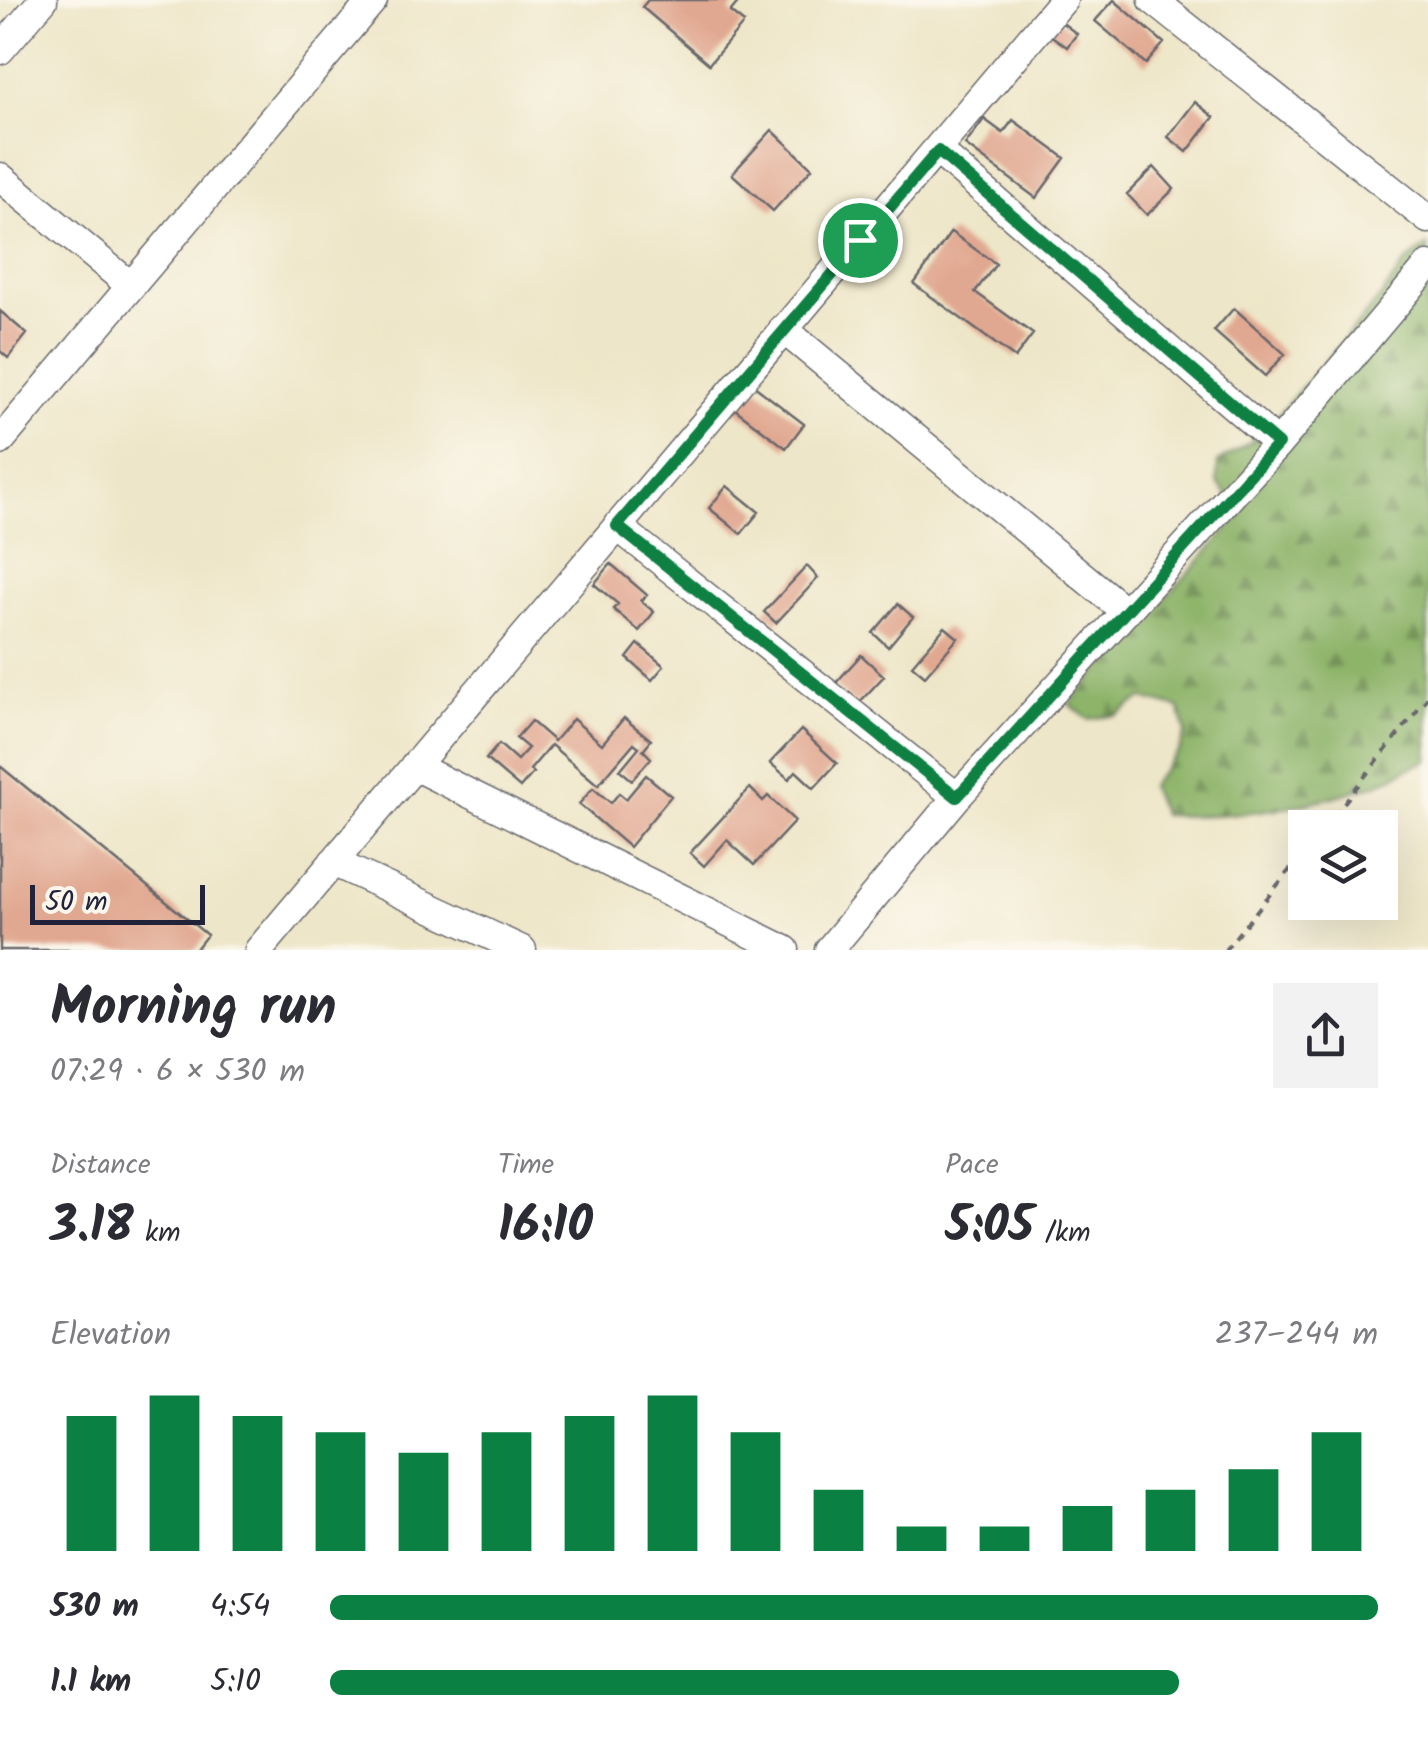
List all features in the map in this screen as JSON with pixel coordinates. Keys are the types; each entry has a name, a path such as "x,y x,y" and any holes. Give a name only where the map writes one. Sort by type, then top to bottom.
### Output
{"street":[{"path":"0,50 43,0"},
{"path":"0,441 373,0"},
{"path":"258,950 1064,0"},
{"path":"1153,0 1428,220"},
{"path":"938,151 1278,444"},
{"path":"0,176 131,286"},
{"path":"830,950 957,797 1278,444 1428,266"},
{"path":"783,329 1125,610"},
{"path":"617,526 957,797"},
{"path":"414,766 785,950"},
{"path":"333,862 522,950"}],"path":[{"path":"1338,810 1428,697"},
{"path":"1225,950 1288,872"}],"green space":[{"path":"1428,245 1428,761 1371,786 1320,800 1241,813 1162,815 1150,786 1179,751 1186,732 1179,708 1143,698 1117,715 1088,719 1069,704 1242,514 1217,482 1218,462 1249,443 1278,415 1381,297 1405,263"}],"building":[{"path":"648,0 740,0 730,12 744,23 709,64 642,7"},
{"path":"1114,0 1164,43 1146,64 1095,21"},
{"path":"1056,18 1077,34 1067,47 1046,32"},
{"path":"1195,102 1214,117 1187,152 1168,137"},
{"path":"984,119 1003,133 1013,120 1065,158 1036,198 965,145"},
{"path":"772,130 812,168 773,211 732,174"},
{"path":"1154,167 1174,189 1147,215 1127,194"},
{"path":"951,232 996,264 975,292 1033,334 1015,358 914,284"},
{"path":"1234,308 1285,354 1265,376 1214,331"},
{"path":"0,311 27,334 8,358 0,351"},
{"path":"749,382 804,424 786,448 731,406"},
{"path":"727,486 759,512 741,534 709,508"},
{"path":"611,564 647,595 641,601 654,612 639,631 613,609 618,604 594,584"},
{"path":"807,566 818,578 776,623 764,612"},
{"path":"898,604 913,617 888,647 873,633"},
{"path":"945,627 958,638 925,676 912,665"},
{"path":"638,644 664,666 652,680 627,658"},
{"path":"861,655 884,676 856,706 834,685"},
{"path":"624,718 651,740 643,750 651,758 632,780 620,770 639,747 634,743 598,785 551,745 520,788 486,759 499,744 517,760 528,748 516,738 531,721 554,741 573,719 602,744"},
{"path":"801,730 837,763 814,788 796,771 789,779 770,763"},
{"path":"0,766 207,935 195,950 0,950"},
{"path":"646,775 671,796 629,847 579,804 593,788 611,803 619,793 626,799"},
{"path":"750,788 763,801 768,796 795,821 754,865 727,840 704,866 690,853"}],"route":[{"path":"938,151 1278,444 957,797 617,526 860,240 938,151"}]}
